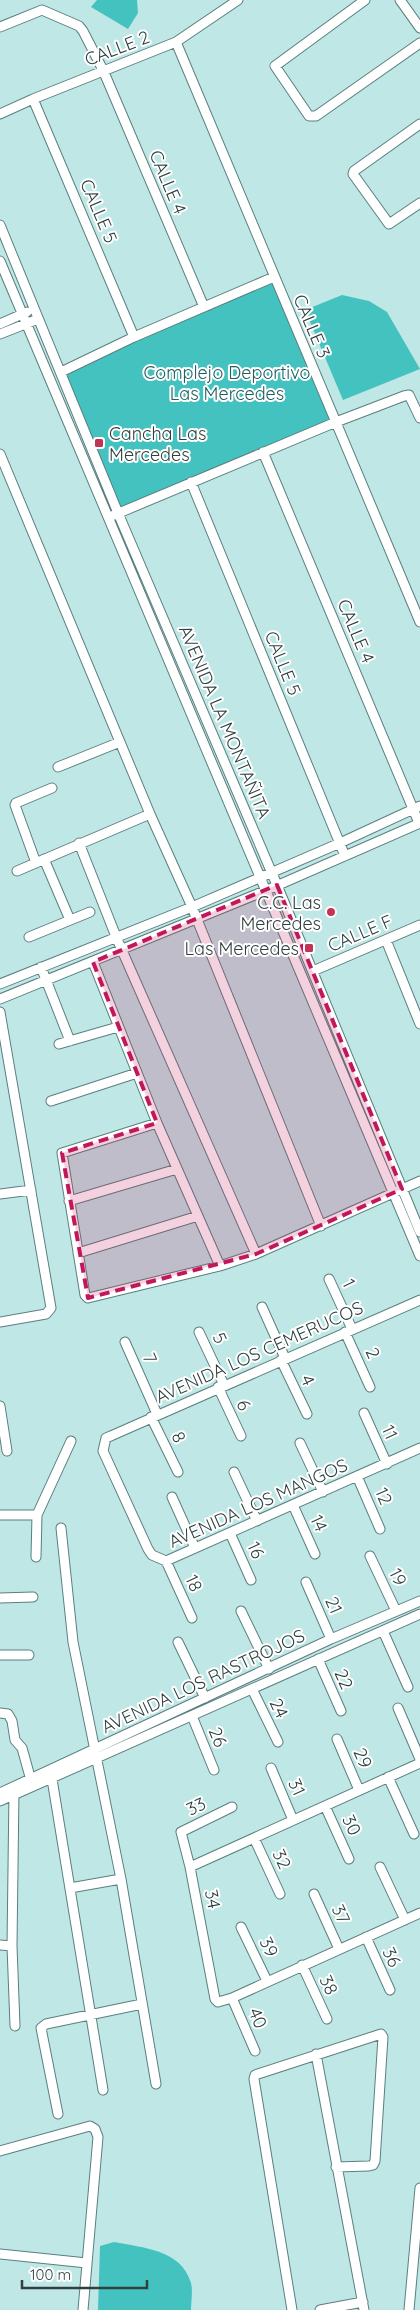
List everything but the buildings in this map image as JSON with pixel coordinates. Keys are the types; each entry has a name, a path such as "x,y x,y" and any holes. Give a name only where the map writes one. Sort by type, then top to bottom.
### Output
{"street":[{"name":"CALLE 2","path":"0,114 33,98 176,42 238,0"},
{"path":"365,0 275,66 310,116 316,116 420,43"},
{"path":"400,0 420,28"},
{"name":"CALLE 4","path":"0,27 42,10 79,26 83,30 103,70 204,307"},
{"name":"CALLE 3","path":"176,42 420,622"},
{"name":"CALLE 5","path":"33,98 134,337"},
{"path":"420,124 354,171 353,174 389,224 420,203"},
{"name":"AVENIDA LA MONTAÑITA","path":"0,225 118,514 278,885 313,971 420,1256"},
{"name":"AVENIDA LA MONTAÑITA","path":"0,261 107,517 397,1191 420,1232"},
{"path":"61,372 134,337 274,277"},
{"path":"0,324 34,309"},
{"path":"0,334 38,319"},
{"path":"107,517 336,422 404,396 409,396 412,399 420,418"},
{"name":"CALLE 4","path":"263,452 417,808 420,823"},
{"path":"0,454 150,814 192,907 321,1226"},
{"name":"CALLE 5","path":"191,482 345,856"},
{"path":"58,767 120,742"},
{"path":"52,788 15,805 40,861 70,920"},
{"path":"0,984 117,939 417,808"},
{"path":"18,871 79,843 150,814"},
{"path":"0,999 267,890 420,823"},
{"path":"79,843 117,939 256,1254"},
{"path":"30,937 90,912"},
{"name":"CALLE F","path":"313,971 420,925"},
{"path":"386,940 420,1024"},
{"path":"93,962 157,1123 220,1266"},
{"path":"40,968 70,1041"},
{"path":"0,1012 51,1308 50,1312 46,1314 0,1322"},
{"path":"58,1044 118,1027"},
{"path":"51,1101 137,1073"},
{"path":"157,1123 62,1153 68,1201 85,1295 92,1299 220,1266 256,1254 420,1181"},
{"path":"68,1201 177,1169"},
{"path":"0,1194 31,1190"},
{"path":"78,1253 198,1216"},
{"name":"1","path":"329,1279 348,1330"},
{"name":"AVENIDA LOS CEMERUCOS","path":"112,1434 420,1300"},
{"name":"4","path":"262,1307 307,1414"},
{"name":"2","path":"348,1330 370,1387"},
{"name":"5","path":"199,1332 221,1386"},
{"name":"7","path":"125,1342 154,1415"},
{"name":"6","path":"221,1386 241,1436"},
{"path":"0,1406 7,1451"},
{"name":"11","path":"364,1413 387,1464"},
{"name":"8","path":"154,1415 178,1472"},
{"name":"AVENIDA LOS MANGOS","path":"112,1434 106,1438 103,1451 148,1549 152,1555 166,1561 420,1449"},
{"path":"36,1557 37,1515 71,1441"},
{"path":"300,1443 323,1492"},
{"path":"234,1472 257,1521"},
{"name":"12","path":"358,1476 380,1529"},
{"path":"172,1497 195,1548"},
{"name":"14","path":"293,1505 315,1554"},
{"path":"0,1516 37,1515"},
{"path":"61,1528 73,1642 121,1879 156,2084"},
{"name":"16","path":"230,1533 251,1580"},
{"name":"19","path":"370,1556 396,1611"},
{"name":"18","path":"166,1561 192,1618"},
{"name":"21","path":"306,1582 331,1640"},
{"path":"0,1598 33,1597"},
{"name":"AVENIDA LOS RASTROJOS","path":"0,1802 15,1791 95,1754 205,1698 420,1601"},
{"path":"242,1610 269,1669"},
{"name":"AVENIDA LOS RASTROJOS","path":"95,1754 192,1716 420,1614"},
{"path":"383,1631 408,1687"},
{"path":"178,1642 205,1698"},
{"path":"0,1655 29,1655"},
{"name":"22","path":"318,1660 341,1711"},
{"name":"24","path":"252,1689 278,1742"},
{"path":"398,1708 420,1759"},
{"path":"0,1713 8,1714 10,1717 15,1740 22,1748 32,1783"},
{"name":"26","path":"192,1716 214,1770"},
{"name":"29","path":"337,1739 359,1790"},
{"path":"190,1867 420,1763"},
{"name":"31","path":"271,1768 293,1820"},
{"path":"51,1774 104,2090"},
{"path":"388,1777 414,1834"},
{"path":"15,1791 12,1946 15,2026"},
{"name":"AVENIDA LOS RASTROJOS","path":"0,1793 15,1791"},
{"name":"30","path":"325,1806 350,1859"},
{"name":"33","path":"190,1867 181,1832 232,1807"},
{"name":"32","path":"254,1838 280,1894"},
{"name":"34","path":"190,1867 215,1999 218,2002 232,1998"},
{"path":"380,1867 405,1920"},
{"path":"70,1888 121,1879"},
{"name":"37","path":"314,1894 339,1949"},
{"path":"232,1998 420,1913"},
{"name":"39","path":"241,1928 266,1981"},
{"name":"36","path":"366,1937 390,1990"},
{"path":"0,1945 12,1946"},
{"name":"38","path":"302,1965 327,2019"},
{"name":"40","path":"232,1998 255,2051"},
{"path":"58,2114 41,2028 46,2024 91,2013 142,2004"},
{"path":"292,2310 254,2079 259,2073 381,2034 383,2037 373,2165 336,2167"},
{"path":"316,2054 364,2306 320,2310"},
{"path":"0,2151 90,2126 98,2137 83,2310"},
{"path":"409,2310 420,2188"},
{"path":"0,2254 87,2263"}],"highlighted area":[{"path":"277,885 402,1189 256,1254 88,1298 62,1153 157,1123 93,962"}],"green space":[{"path":"97,0 137,0 138,13 128,29 91,7"},
{"name":"Complejo Deportivo Las Mercedes","path":"273,281 332,419 120,510 65,373"},
{"path":"342,295 369,301 387,312 420,369 343,400 305,310"},
{"path":"114,2242 160,2252 179,2263 191,2283 191,2310 98,2310 100,2246"}],"place":[{"name":"Cancha Las Mercedes","path":"99,443"},
{"name":"C.C. Las Mercedes","path":"331,912"},
{"name":"Las Mercedes","path":"309,948"}]}
